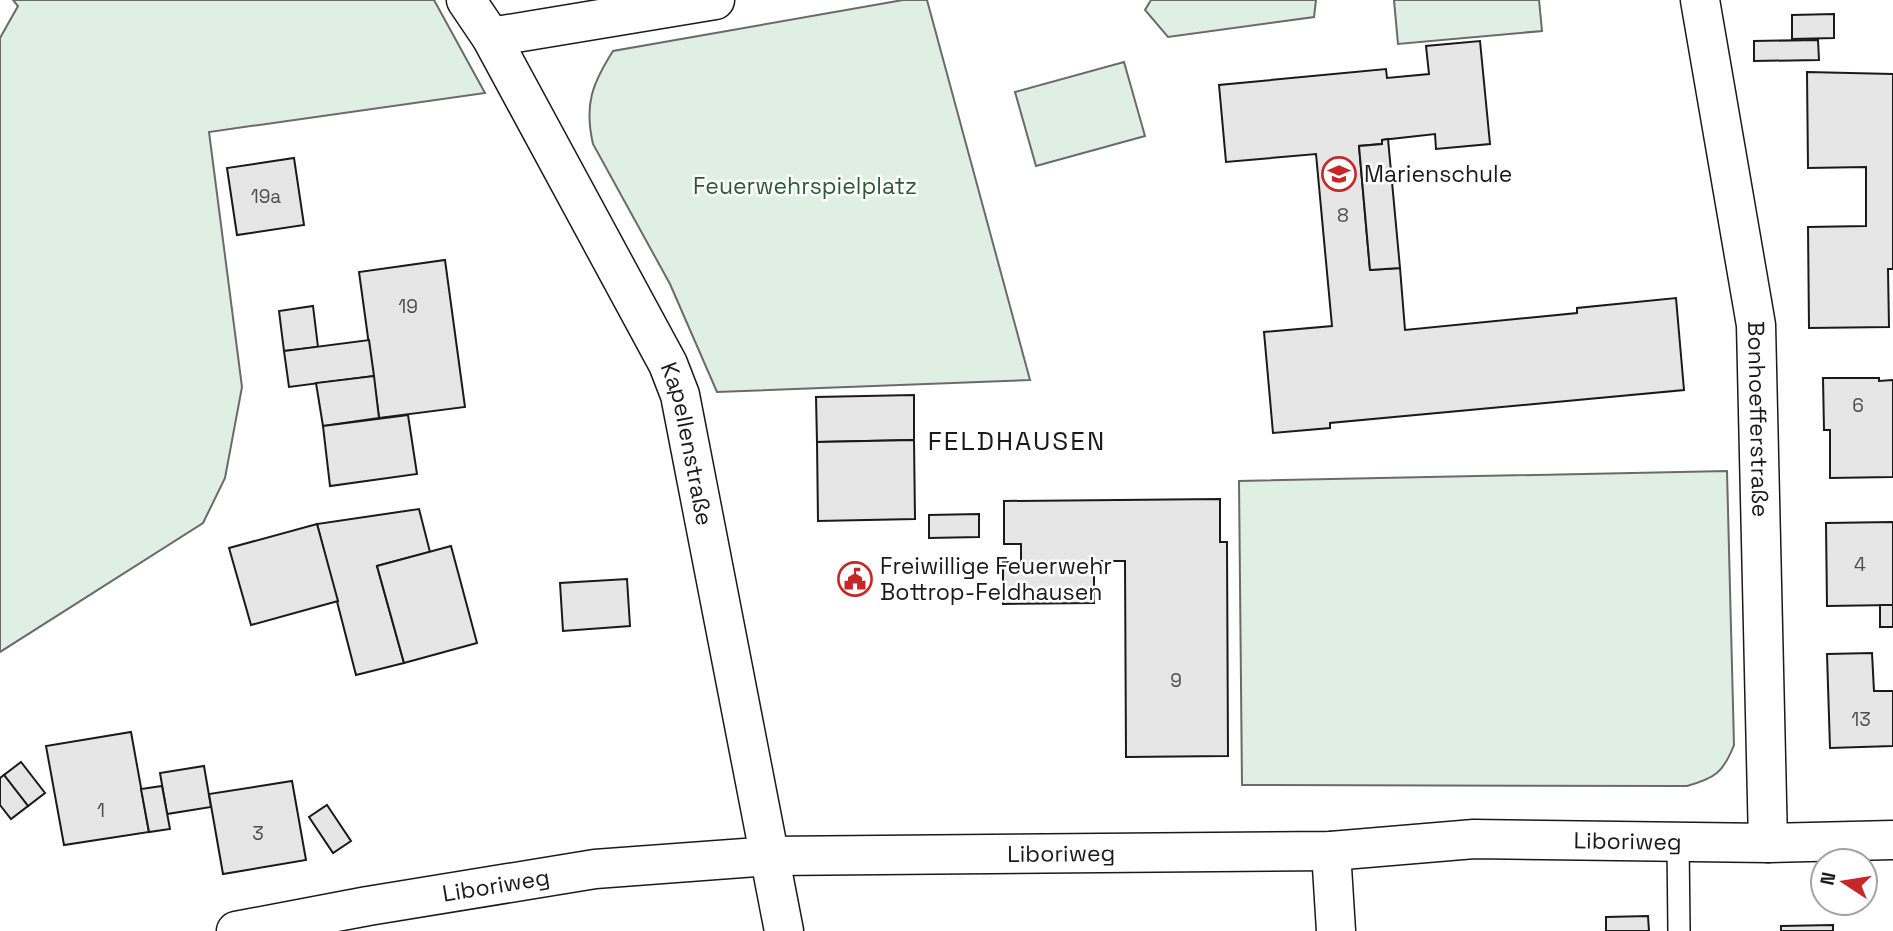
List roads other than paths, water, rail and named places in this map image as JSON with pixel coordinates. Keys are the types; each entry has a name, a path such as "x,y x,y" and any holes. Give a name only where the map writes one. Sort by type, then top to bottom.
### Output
{"street":[{"name":"Kapellenstraße","path":"466,0 491,37 668,363 681,395 784,931"},
{"path":"491,37 715,0"},
{"name":"Bonhoefferstraße","path":"1700,0 1756,325 1768,843"},
{"name":"Liboriweg","path":"236,931 368,905 595,869 770,856 1331,851 1474,839 1768,843 1893,840"},
{"path":"1331,851 1336,931"}],"lane":[{"path":"1678,841 1679,931"}],"place":[{"name":"Marienschule","path":"1339,174"},
{"name":"Freiwillige Feuerwehr Bottrop-Feldhausen","path":"855,579"}],"district":[{"name":"FELDHAUSEN","path":"1017,441"}],"park label":[{"name":"Feuerwehrspielplatz","path":"805,186"}]}
